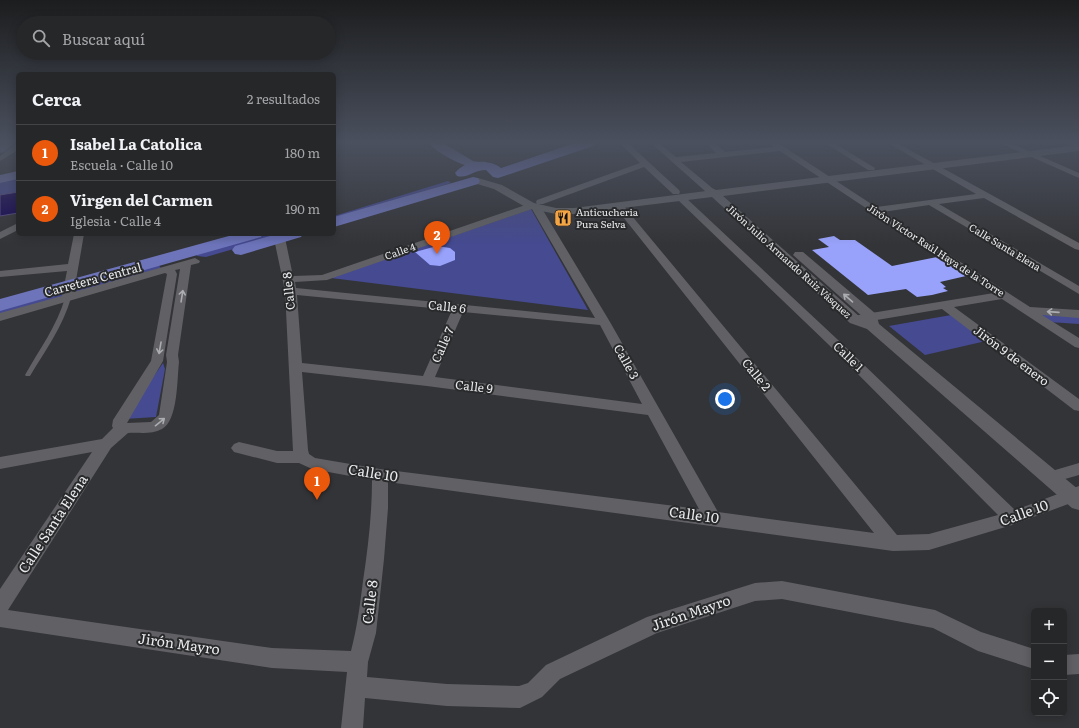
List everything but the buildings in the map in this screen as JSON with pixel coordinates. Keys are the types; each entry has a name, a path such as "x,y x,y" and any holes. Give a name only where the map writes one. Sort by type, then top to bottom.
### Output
{"highway":[{"path":"336,211 465,177"},
{"path":"336,221 466,177"},
{"path":"474,177 490,180 490,177"},
{"name":"Carretera Central","path":"0,305 68,292 189,260 250,236"},
{"name":"Carretera Central","path":"189,260 202,261 281,236"}],"street":[{"path":"471,177 556,212 619,206 679,195"},
{"path":"498,177 536,205 557,206 570,206 717,191 824,177"},
{"name":"Calle 4","path":"290,285 323,278 536,205 611,177"},
{"name":"Calle 1","path":"659,177 832,342 1012,518"},
{"name":"Jirón Julio Armando Ruiz Vásquez","path":"698,177 794,251 871,321 1051,478 1076,497"},
{"name":"Jirón Víctor Raúl Haya de la Torre","path":"824,177 1079,344"},
{"path":"953,177 1079,247"},
{"name":"Jirón Julio Armando Ruiz Vásquez","path":"717,191 780,252 855,320 871,321"},
{"path":"875,210 986,195"},
{"name":"Calle Santa Elena","path":"931,203 1079,291"},
{"name":"Calle 3","path":"536,205 604,322 652,410 714,518"},
{"name":"Calle 2","path":"619,206 893,543"},
{"path":"0,236 16,227"},
{"path":"68,292 79,236"},
{"name":"Calle 8","path":"284,236 290,285 300,450 307,460"},
{"path":"780,252 794,251"},
{"path":"168,269 172,274 157,360 120,420 119,426 123,429 148,428 156,426 163,421 166,416 173,362 172,355 189,260"},
{"path":"0,317 68,292 168,269 189,260"},
{"path":"0,274 73,267"},
{"name":"Calle 6","path":"290,285 459,308 604,322"},
{"path":"871,321 944,305 1005,295"},
{"name":"Jirón 9 de enero","path":"944,305 1079,406"},
{"name":"Calle 7","path":"427,381 459,308"},
{"path":"1028,310 1079,314"},
{"path":"1043,320 1079,323"},
{"name":"Calle 9","path":"295,366 427,381 652,410"},
{"name":"Calle Santa Elena","path":"0,604 106,444 123,429"},
{"path":"0,463 106,444"},
{"name":"Calle 10","path":"238,448 277,457 307,460 380,475 714,518 893,543 929,542 1012,518 1076,497"},
{"path":"1051,478 1079,469"},
{"name":"Calle 8","path":"352,728 358,662 366,633 380,508 380,475"},
{"name":"Jirón Mayro","path":"355,686 447,695 520,697 535,690 553,672 654,624 755,592 782,590 935,619 978,642 1031,658"},
{"name":"Jirón Mayro","path":"0,618 272,658 358,662"},
{"path":"1067,665 1079,664"}],"lane":[{"path":"28,375 49,339 66,304 68,292"}],"shaded area":[{"path":"16,178 16,192 0,195 0,182"},
{"path":"448,181 451,183 336,219 336,215"},
{"path":"16,192 16,213 0,216 0,195"},
{"path":"531,209 588,310 331,278"},
{"path":"263,236 272,236 268,239 206,257 197,256 197,254"},
{"path":"159,265 161,269 76,293 77,288"},
{"path":"66,291 63,297 0,315 0,310"},
{"path":"1032,310 1079,314 1079,324 1049,322"},
{"path":"951,315 986,341 925,355 889,326"},
{"path":"163,363 165,369 156,417 124,419"}],"place":[{"name":"Anticucheria Pura Selva","path":"563,218"},
{"name":"Virgen del Carmen","path":"437,254"},
{"name":"Isabel La Catolica","path":"317,500"}]}
